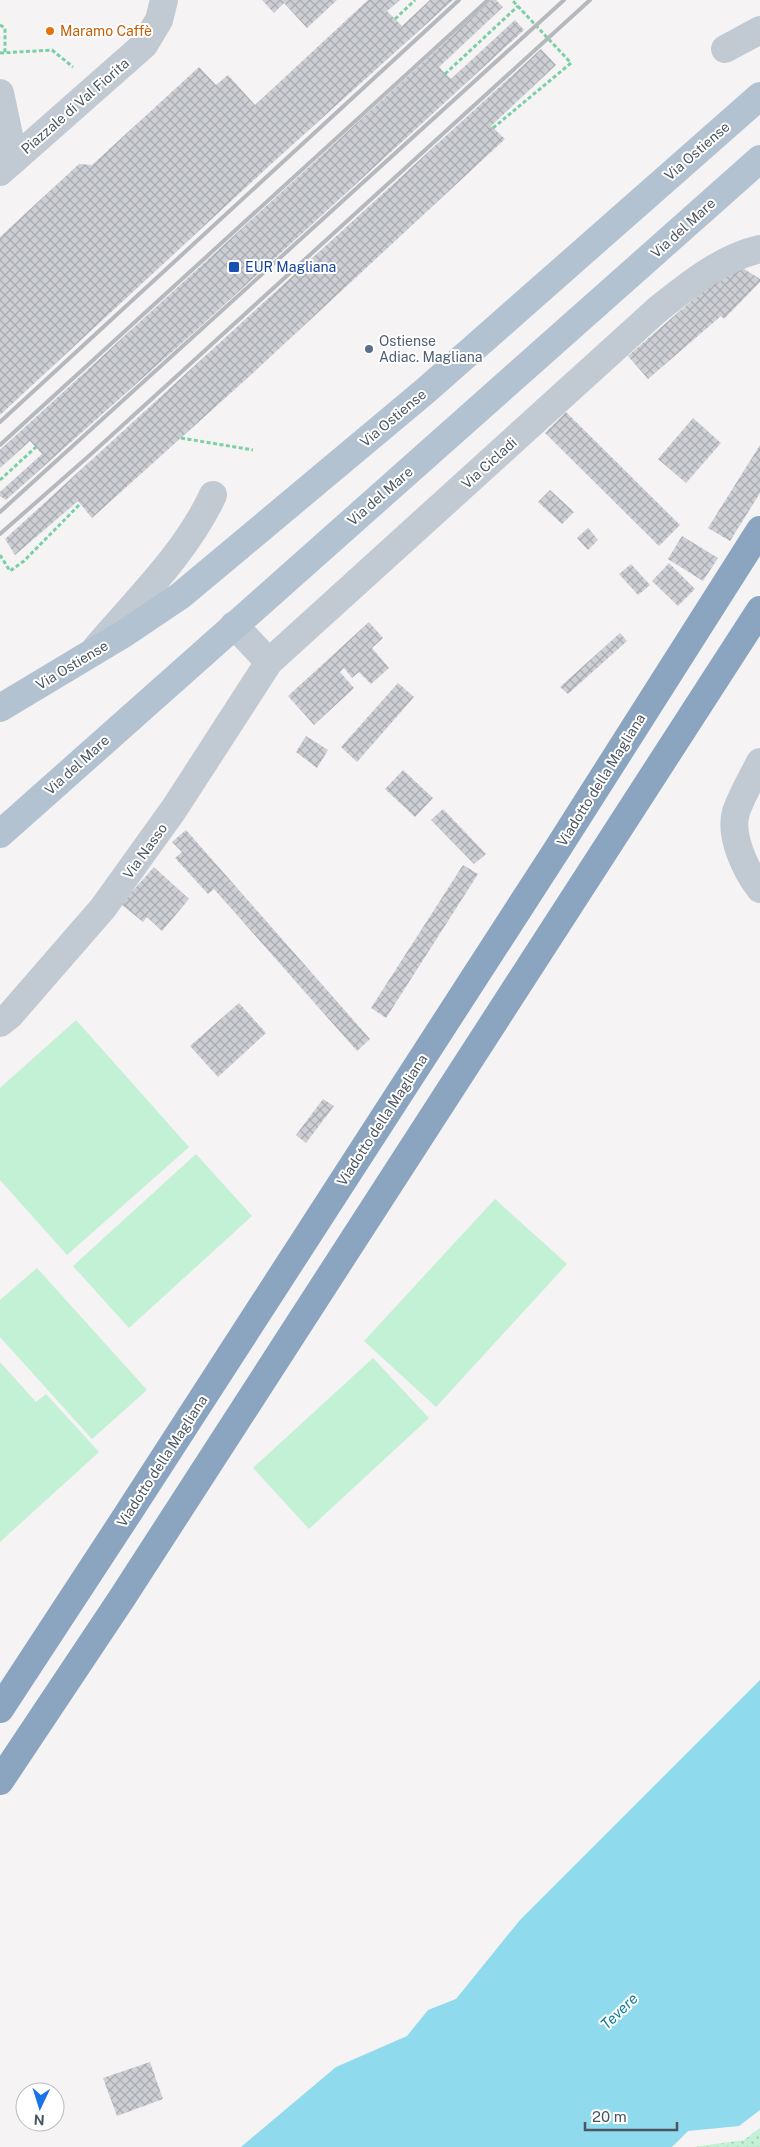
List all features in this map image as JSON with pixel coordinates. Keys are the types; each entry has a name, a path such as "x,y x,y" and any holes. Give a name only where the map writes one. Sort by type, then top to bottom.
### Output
{"highway":[{"name":"Viadotto della Magliana","path":"0,1709 127,1516 558,848 760,530"},
{"path":"0,1781 122,1598 760,610"}],"main road":[{"name":"Via Ostiense","path":"0,708 180,596 424,392 760,96"},
{"name":"Via del Mare","path":"0,834 760,159"}],"street":[{"name":"Piazzale di Val Fiorita","path":"7,166 144,45 159,20 164,0"},
{"path":"724,49 760,30"},
{"name":"Piazzale di Val Fiorita","path":"0,93 7,166"},
{"name":"Via Cicladi","path":"269,662 658,310 708,273 741,255 760,249"},
{"path":"91,653 188,541 213,495"},
{"path":"234,625 269,662"},
{"name":"Via Nasso","path":"0,1023 10,1015 103,908 174,809 269,662"},
{"path":"760,762 736,814 736,840 745,866 760,889"}],"path":[{"path":"395,19 415,0"},
{"path":"493,128 571,63 512,0"},
{"path":"445,74 518,6"},
{"path":"0,25 5,28 5,53"},
{"path":"0,53 52,50 78,70"},
{"path":"181,438 253,450"},
{"path":"0,480 36,447"},
{"path":"0,555 10,571 24,561 80,504"}],"green space":[{"path":"76,1020 189,1147 67,1255 0,1180 0,1088"},
{"path":"196,1154 252,1216 129,1328 73,1266"},
{"path":"495,1199 567,1264 436,1407 364,1341"},
{"path":"37,1268 147,1390 92,1439 0,1337 0,1300"},
{"path":"373,1358 429,1418 309,1529 253,1468"},
{"path":"0,1362 36,1402 46,1394 99,1452 0,1542"},
{"path":"760,2128 760,2147 693,2147 744,2140"}],"water":[{"name":"Tevere","path":"760,1680 760,2110 739,2126 688,2131 672,2147 241,2147 336,2067 407,2036 428,2010 456,1999 520,1920"}],"building":[{"path":"262,0 337,0 307,28 284,3 274,13"},
{"path":"368,0 400,0 387,11 402,26 430,0 453,0 269,166 0,415 0,237 79,164 92,165 199,67 216,85 228,75 255,105"},
{"path":"491,0 496,0 503,7 439,67 451,79 515,20 524,30 201,326 6,500 0,496 0,492 42,454 30,441 0,468 0,450"},
{"path":"541,49 556,65 491,126 505,139 253,373 92,518 78,501 15,555 5,539"},
{"path":"735,263 760,279 760,282 724,319 721,316 648,379 628,356"},
{"path":"566,412 680,525 659,546 545,433"},
{"path":"693,418 721,443 686,483 658,459"},
{"path":"760,445 760,493 730,541 708,528"},
{"path":"550,490 574,512 562,524 538,502"},
{"path":"588,528 598,540 588,550 577,538"},
{"path":"682,536 718,558 703,581 668,559"},
{"path":"669,563 695,589 678,606 652,581"},
{"path":"631,564 650,585 638,595 619,574"},
{"path":"369,622 383,638 372,648 389,668 371,684 359,672 352,678 344,668 340,672 354,688 314,725 288,696"},
{"path":"620,633 627,641 568,694 560,687"},
{"path":"398,683 414,697 357,762 341,747"},
{"path":"306,736 328,750 317,768 296,752"},
{"path":"403,770 433,798 415,817 385,789"},
{"path":"443,809 486,854 474,864 431,820"},
{"path":"186,830 370,1039 357,1051 214,889 208,894 175,858 182,852 172,842"},
{"path":"463,865 478,874 386,1018 371,1008"},
{"path":"154,867 189,899 162,931 147,917 143,922 121,904"},
{"path":"239,1003 266,1033 218,1077 190,1046"},
{"path":"323,1099 334,1106 306,1143 296,1135"},
{"path":"150,2062 163,2099 117,2116 103,2078"}],"railway":[{"path":"0,422 459,0"},
{"path":"0,445 488,0"},
{"path":"0,512 564,0"},
{"path":"0,534 90,455 590,0"}],"place":[{"name":"Maramo Caffè","path":"50,31"},
{"name":"EUR Magliana","path":"234,267"},
{"name":"Ostiense Adiac. Magliana","path":"369,349"}]}
